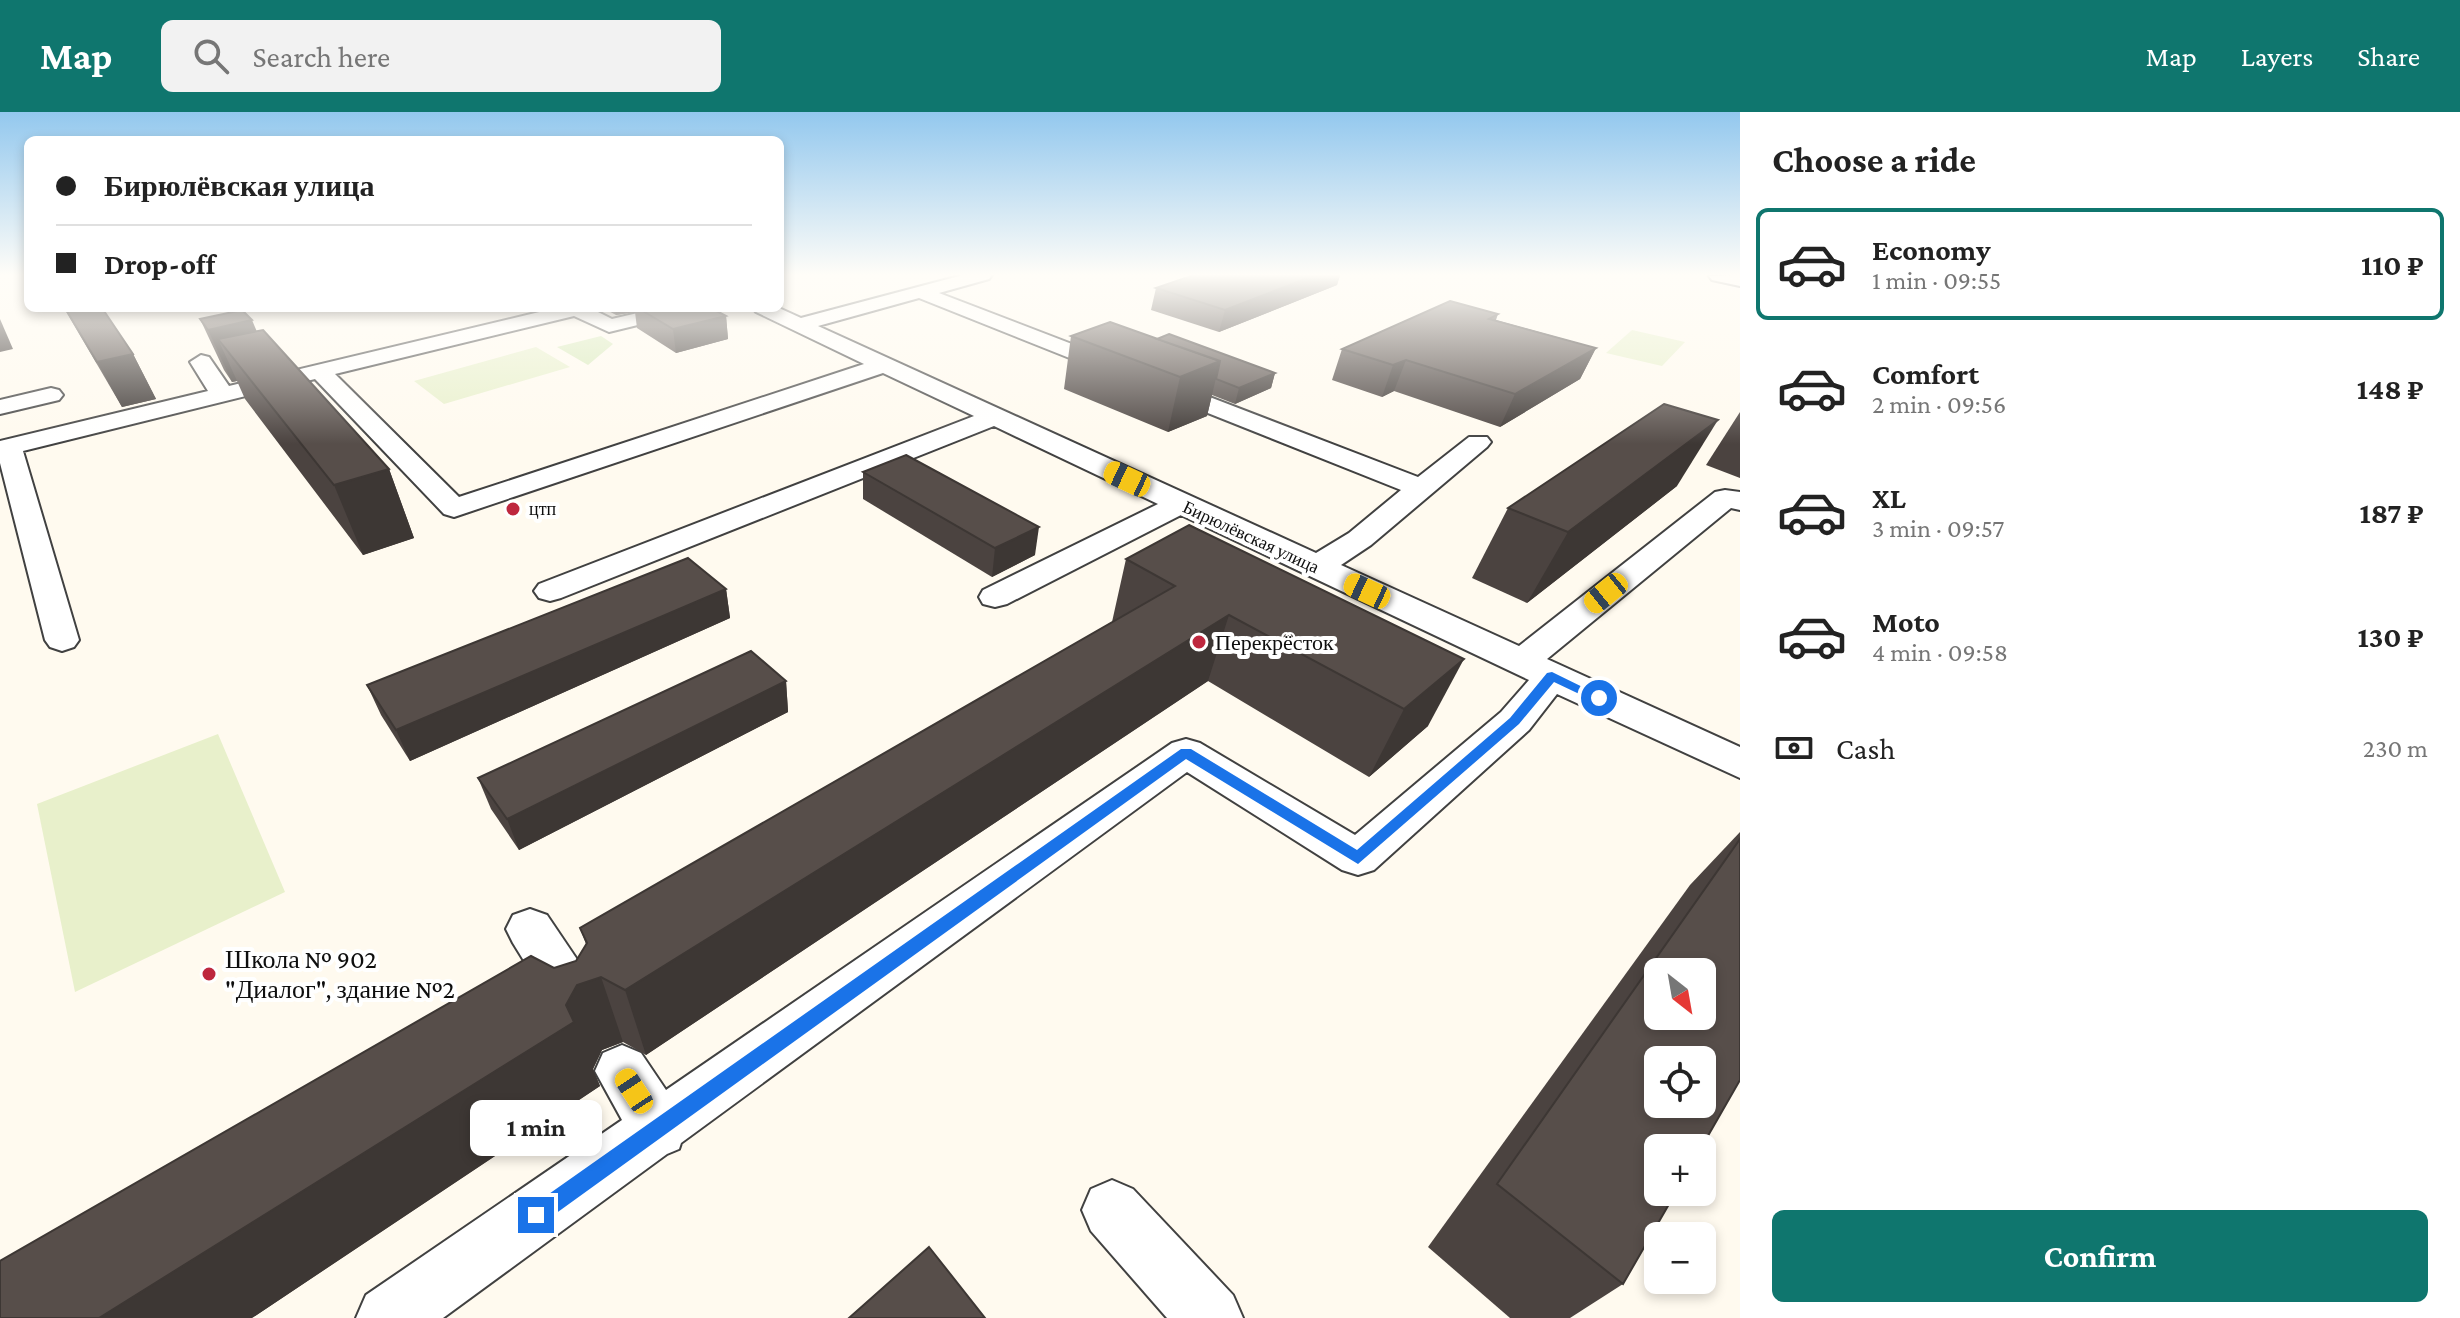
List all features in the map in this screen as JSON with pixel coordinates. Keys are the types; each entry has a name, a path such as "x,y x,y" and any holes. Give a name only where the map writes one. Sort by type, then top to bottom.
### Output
{"street":[{"path":"62,640 4,448 486,331"},
{"name":"Бирюлёвская улица","path":"812,331 1740,764"},
{"path":"1020,331 1421,488"},
{"path":"201,362 222,394"},
{"path":"320,372 454,508 883,365"},
{"path":"0,407 51,395"},
{"path":"550,591 994,417"},
{"path":"1316,567 1360,539 1478,442"},
{"path":"389,1318 1186,753 1358,858 1515,721 1537,669 1725,498 1740,501"},
{"path":"995,597 1180,504"},
{"path":"530,929 581,1008"},
{"path":"622,1071 659,1129"},
{"path":"1112,1210 1210,1318"}],"green space":[{"path":"1631,331 1685,342 1662,366 1606,353"},
{"path":"601,336 613,344 588,365 557,347"},
{"path":"536,347 570,367 444,404 414,381"},
{"path":"218,734 285,892 75,992 37,804"}],"building":[{"path":"79,331 118,331 133,354 97,362"},
{"path":"264,331 389,469 334,485 218,339"},
{"path":"1084,331 1136,331 1220,361 1180,377 1071,336"},
{"path":"1382,331 1534,331 1596,348 1515,394 1406,360 1393,365 1342,349"},
{"path":"1169,334 1275,373 1239,388 1216,379 1220,361 1157,339"},
{"path":"1664,404 1718,420 1568,532 1508,508"},
{"path":"906,455 1039,527 995,548 863,472"},
{"path":"1189,525 1464,659 1404,709 1229,615 625,990 601,977 577,985 566,1005 574,1022 99,1318 0,1318 0,1261 531,956 554,968 576,961 587,943 580,928 1175,586 1126,559"},
{"path":"688,558 726,589 396,730 367,685"},
{"path":"751,651 786,681 507,819 478,778"},
{"path":"1740,839 1740,1080 1709,1134 1644,1134 1644,1206 1668,1206 1659,1222 1644,1222 1644,1248 1623,1284 1497,1184 1644,975 1644,1030 1716,1030 1716,958 1656,958"},
{"path":"929,1247 985,1318 849,1318"}],"place":[{"name":"цтп","path":"513,509"},
{"name":"Перекрёсток","path":"1199,642"},
{"name":"Школа № 902 \"Диалог\", здание №2","path":"209,974"}],"route":[{"path":"536,1215 1186,753 1358,858 1515,721 1552,676 1599,698"}]}
